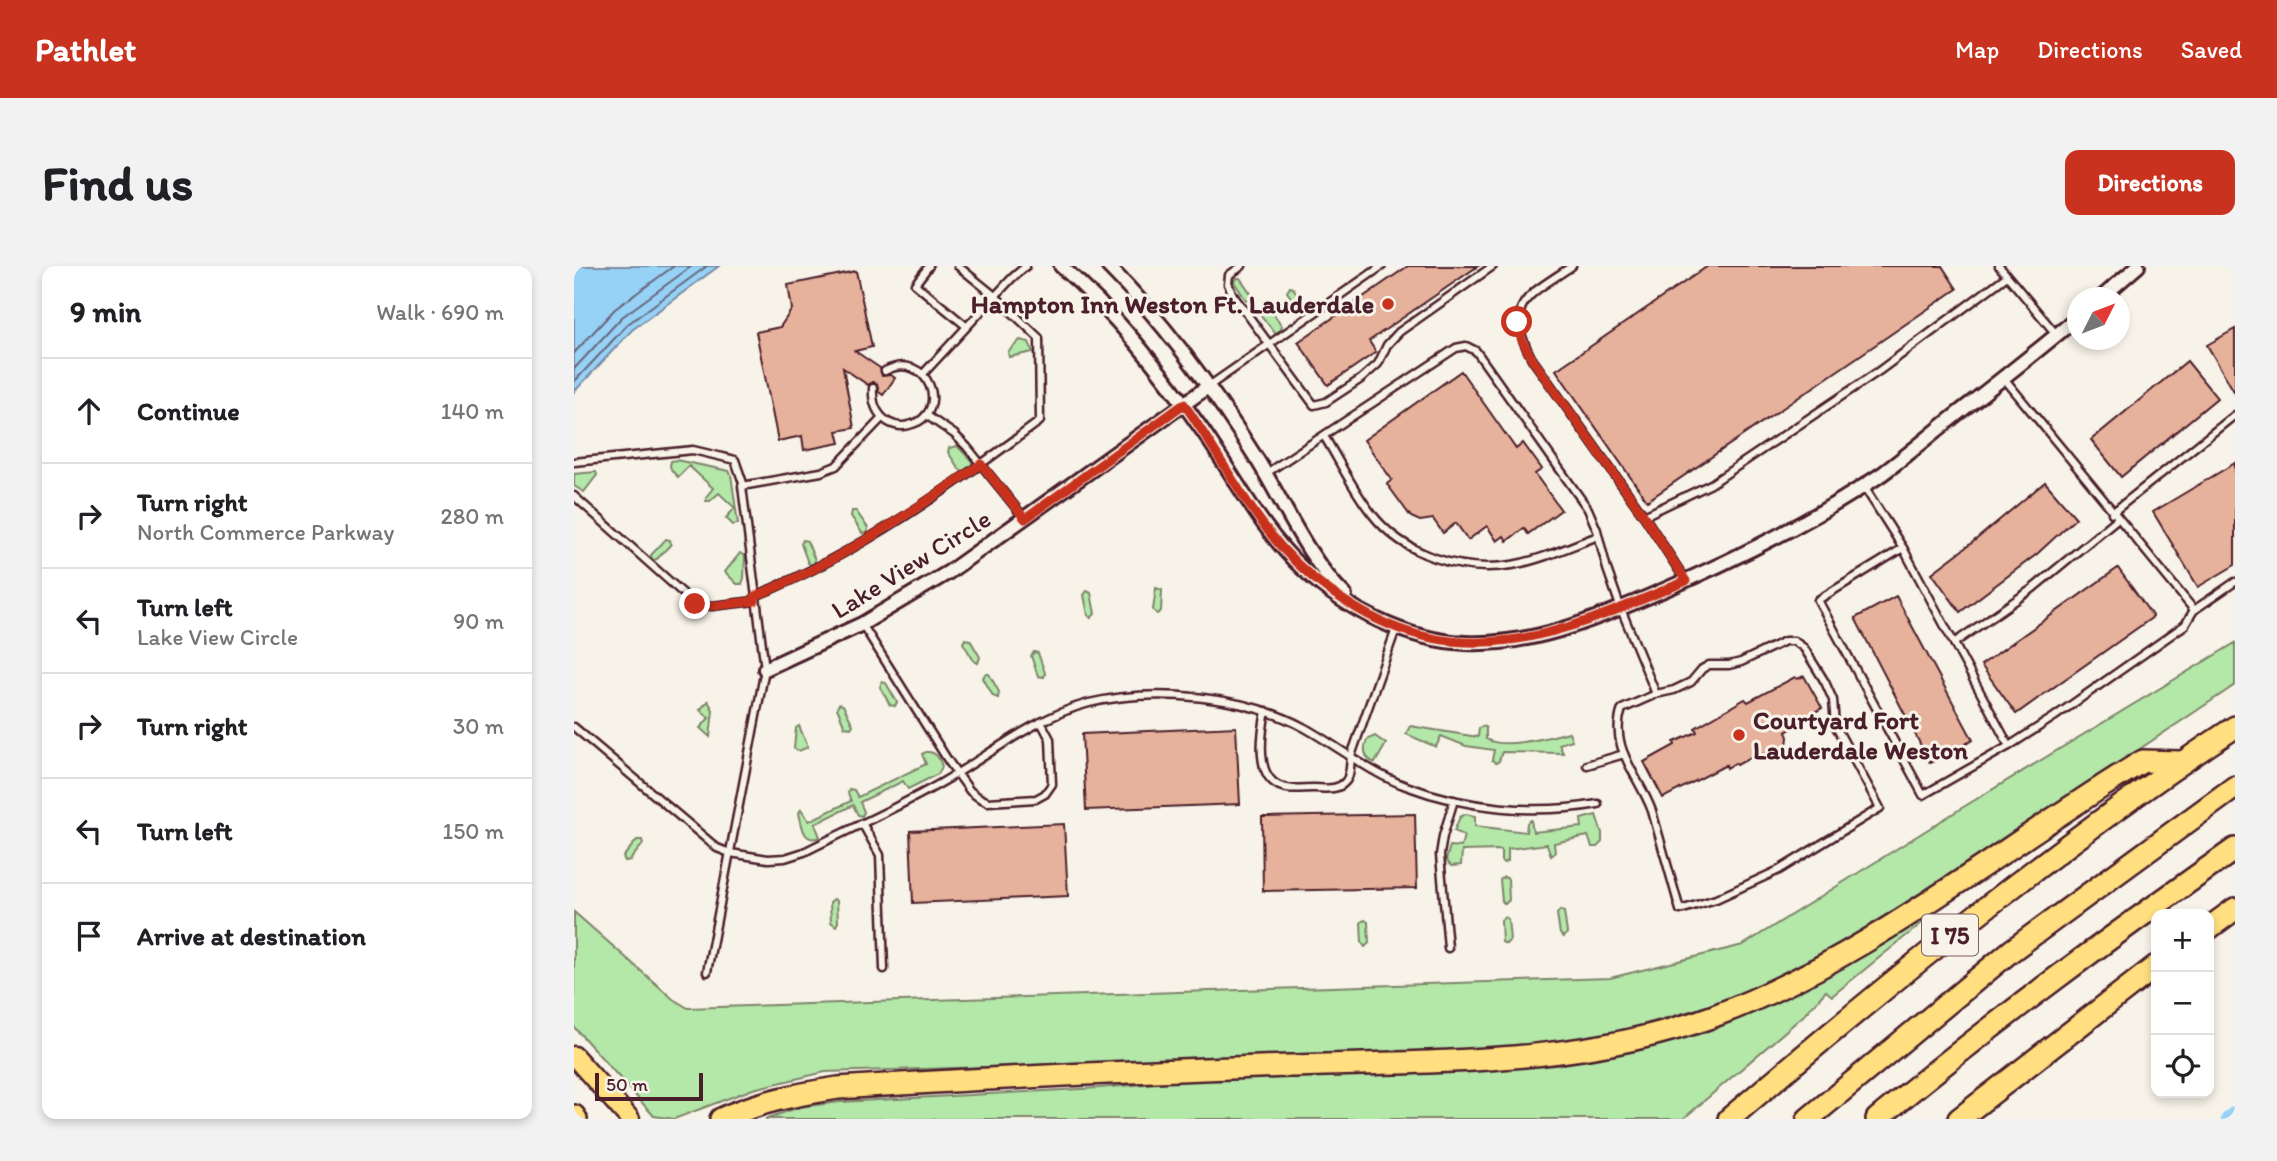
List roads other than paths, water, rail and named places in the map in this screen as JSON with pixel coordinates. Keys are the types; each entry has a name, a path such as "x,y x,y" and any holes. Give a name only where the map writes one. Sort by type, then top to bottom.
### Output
{"highway":[{"name":"I 75","path":"1729,1119 1956,930 2127,801 2235,727"},
{"path":"721,1119 778,1100 838,1088 1474,1059 1559,1053 1638,1038 1710,1017 1766,995 1823,967 1886,929 2143,761 2181,762"},
{"path":"1808,1119 2011,951 2235,787"},
{"path":"1877,1119 1956,1053 2111,937 2235,849"},
{"path":"2214,924 2235,909"},
{"path":"1959,1119 2151,970"}],"main road":[{"path":"574,1056 631,1119"}],"street":[{"path":"1061,266 1083,285 1138,343 1184,404 1250,506 1284,551 1306,572 1360,610 1396,629 1441,640 1495,643 1527,639 1557,631 1686,581 1767,541 1883,473 2067,326"},
{"path":"1108,266 1209,386 1316,560 1338,589 1360,610"},
{"path":"2114,287 2138,266"},
{"name":"Lake View Circle","path":"765,669 862,624 949,572 1209,386"}],"lane":[{"path":"929,266 915,284 967,326"},
{"path":"574,495 695,604 712,606 755,598 800,577 896,523 1040,421 1040,338 958,266"},
{"path":"923,374 1026,266"},
{"path":"1242,266 1229,275 1228,284 1233,295 1314,405 1326,402 1361,379 1378,364 1387,345 1399,332 1493,266"},
{"path":"1209,386 1382,266"},
{"path":"1572,266 1526,300 1517,322 1522,340 1532,359 1644,516 1686,581"},
{"path":"1999,266 2057,335"},
{"path":"1644,516 1722,476 1879,371 2007,276"},
{"path":"1265,474 1456,348 1466,346 1476,351 1588,509 1621,608 1656,694"},
{"path":"873,388 876,409 893,425 917,423 926,415 932,406 933,394 930,383 923,374 902,366 885,371"},
{"path":"2003,377 2194,610"},
{"path":"926,415 954,434 1025,519"},
{"path":"1954,643 2032,589 2235,415"},
{"path":"744,486 821,472 836,466 883,418"},
{"path":"1324,436 1373,516 1394,536 1420,553 1448,562 1479,567 1512,565 1598,536"},
{"path":"574,462 692,450 735,460 744,486 765,669 707,972"},
{"path":"1863,485 1903,548 2008,746"},
{"path":"1903,548 1818,600 1923,795 2054,717 2185,625 2194,610 2235,582"},
{"path":"862,624 957,773 970,791 988,802 1035,799 1045,794 1052,784 1050,739 1041,722"},
{"path":"1266,711 1263,764 1267,775 1276,784 1290,789 1337,788 1346,781 1351,756 1396,629"},
{"path":"1785,640 1794,641 1804,648 1825,682 1832,700 1835,725 1880,808 1779,870 1716,899 1680,911 1652,811 1618,737 1618,719 1622,709 1656,694 1691,682 1709,665 1741,662 1785,640"},
{"path":"574,727 717,848 752,858 785,858 804,852 957,773 1041,722 1088,703 1158,696 1220,699 1266,711 1304,727 1377,773 1405,786 1454,800 1487,807 1527,810 1568,810 1598,804"},
{"path":"1587,765 1624,754"},
{"path":"1448,948 1440,855 1454,800"},
{"path":"862,823 880,855 884,969"}],"water":[{"path":"574,266 719,266 632,330 574,392"}],"waterway":[{"path":"2229,1119 2235,1114"}],"place":[{"name":"Hampton Inn Weston Ft. Lauderdale","path":"1388,304"},
{"name":"Courtyard Fort Lauderdale Weston","path":"1739,735"}]}
